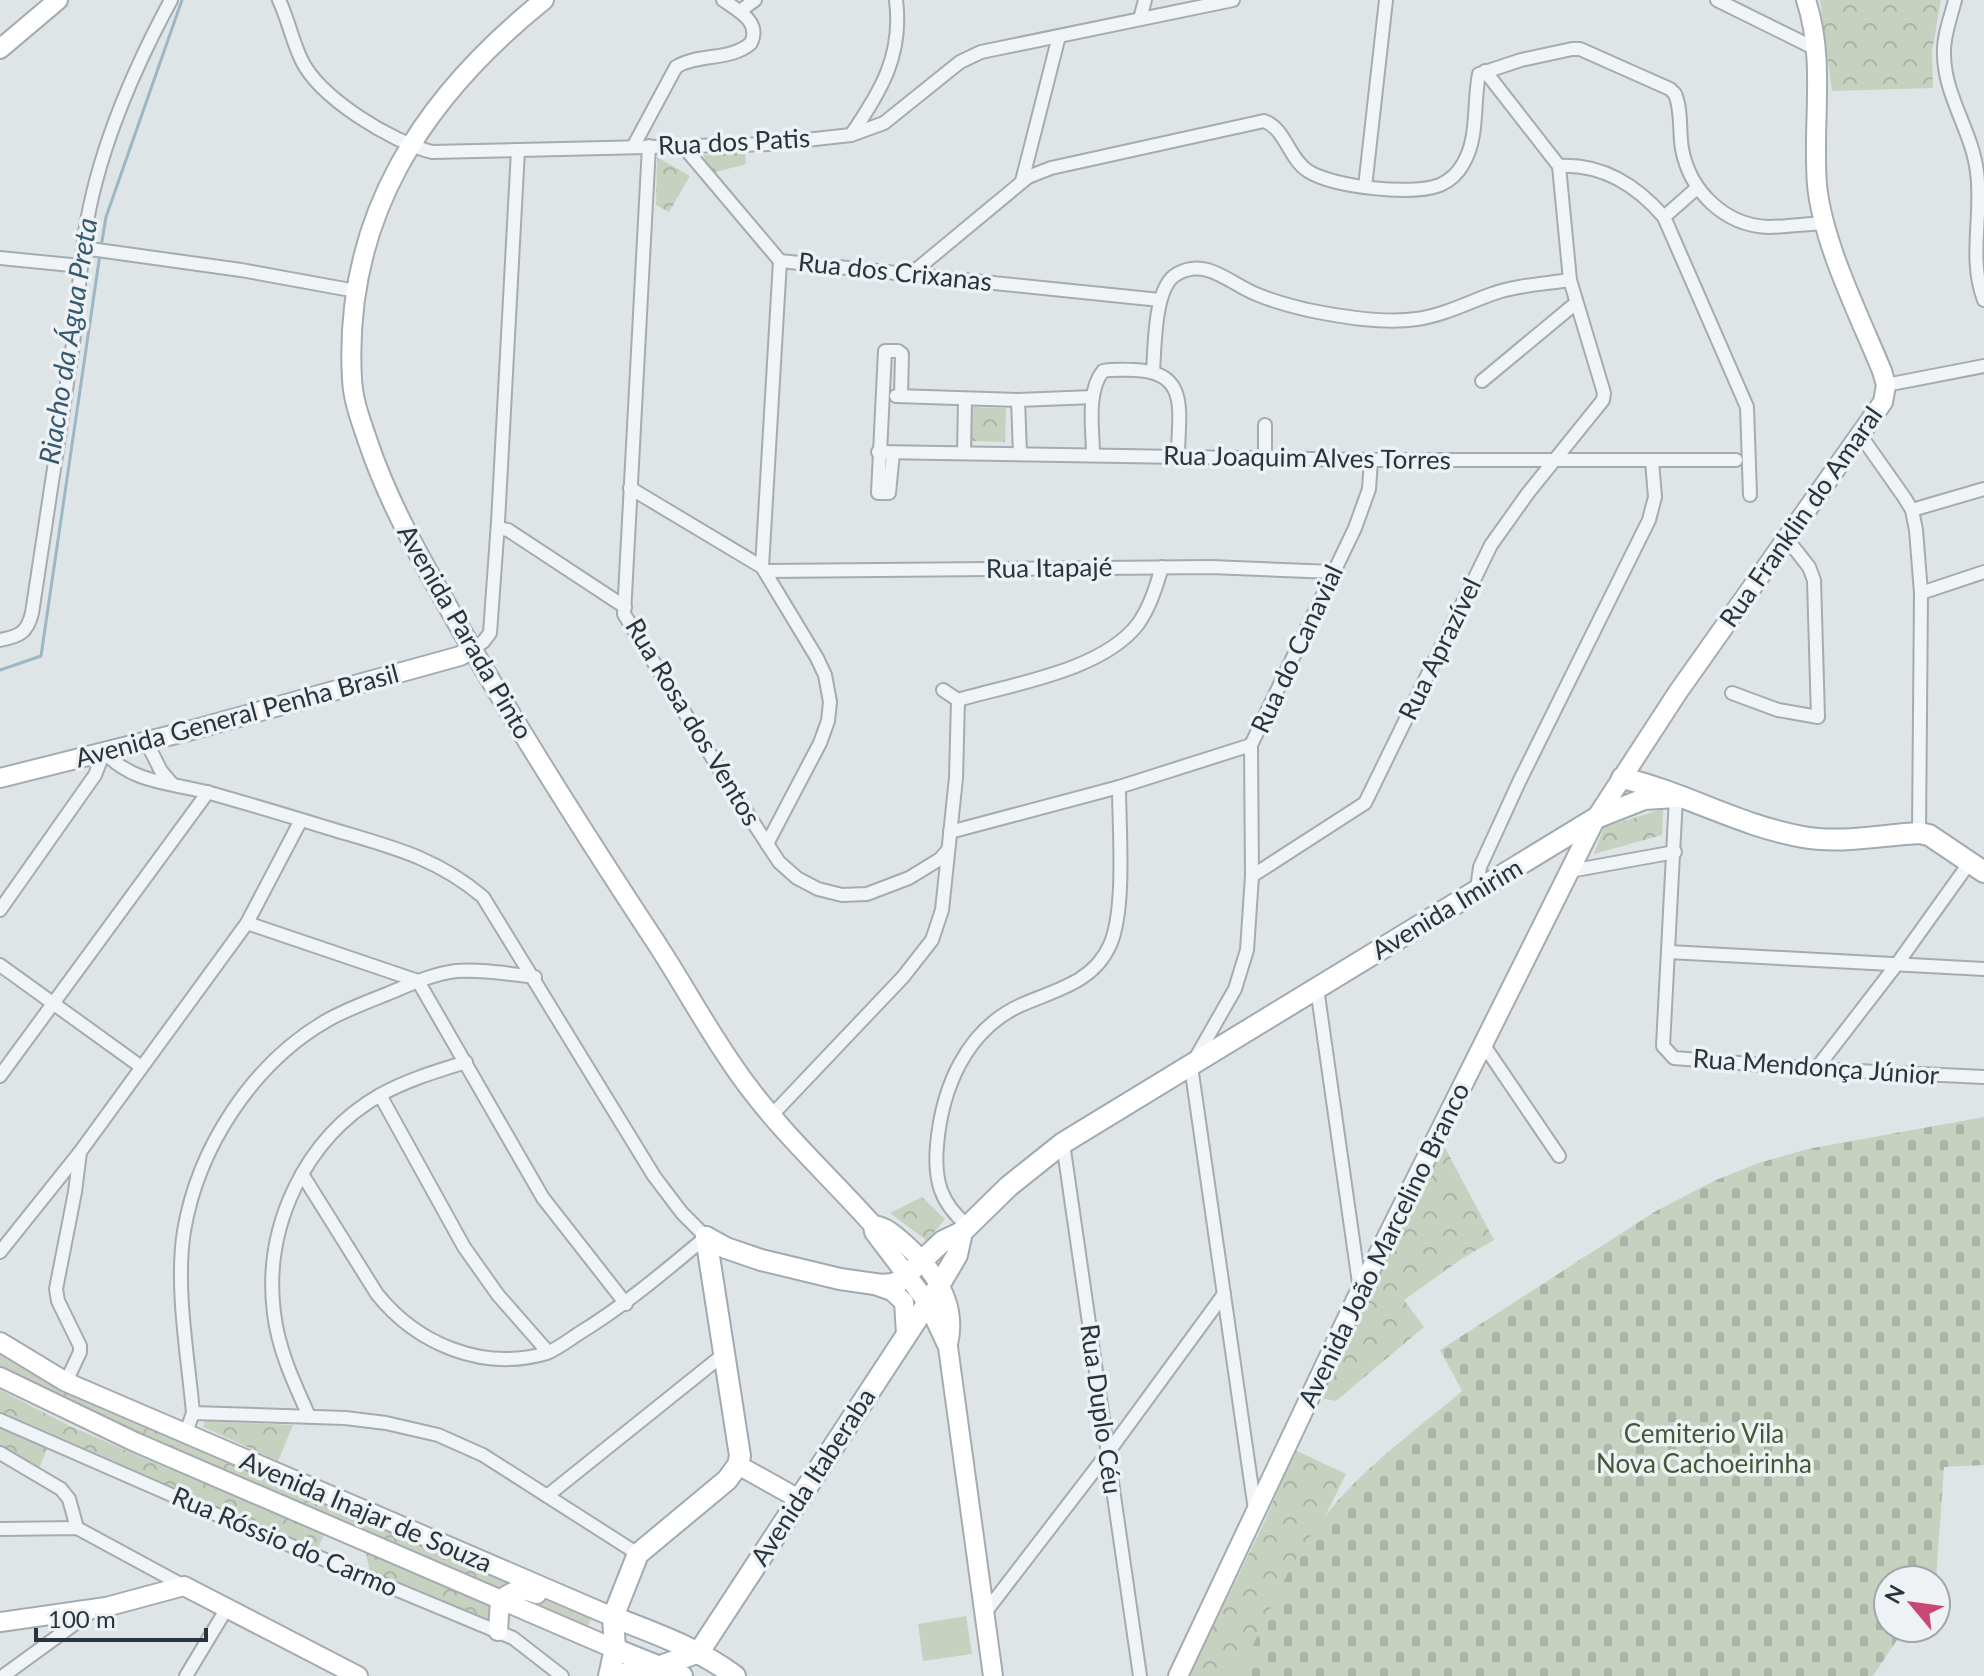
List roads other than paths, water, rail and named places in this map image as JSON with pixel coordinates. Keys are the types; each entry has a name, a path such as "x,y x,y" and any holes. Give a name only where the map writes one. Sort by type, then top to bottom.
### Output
{"main road":[{"path":"0,49 58,0"},
{"name":"Avenida Parada Pinto","path":"544,0 486,51 439,102 410,144 382,200 356,291 352,368 356,405 400,522 472,649 744,1081 771,1116 873,1225 890,1252 940,1284"},
{"name":"Rua Franklin do Amaral","path":"1596,818 1678,692 1883,402 1886,385 1824,223 1817,182 1816,49 1806,0"},
{"name":"Avenida General Penha Brasil","path":"0,778 460,656 472,649"},
{"path":"1622,778 1676,797"},
{"name":"Avenida Imirim","path":"915,1268 943,1241 965,1229 1016,1180 1063,1143 1596,818 1644,799 1676,797 1743,821 1802,837 1837,839 1919,833"},
{"name":"Avenida João Marcelino Branco","path":"1178,1676 1360,1291 1596,818"},
{"path":"1919,833 1936,839 1977,867"},
{"name":"Avenida Parada Pinto","path":"873,1225 888,1230 915,1268 948,1347"},
{"name":"Avenida Imirim","path":"927,1302 957,1255 965,1229"},
{"path":"706,1237 726,1248 761,1260 892,1291 904,1302 902,1340 925,1332 937,1336 948,1347"},
{"path":"699,1652 670,1672 611,1676 615,1649 613,1617 638,1554 727,1480 738,1465 740,1456 706,1237"},
{"path":"871,1284 885,1268 890,1252"},
{"path":"871,1284 892,1284 915,1268"},
{"path":"940,1284 948,1303 952,1331 948,1347 993,1676"},
{"name":"Avenida Itaberaba","path":"699,1652 927,1302"},
{"name":"Avenida Inajar de Souza","path":"0,1342 66,1382 563,1596 665,1636 699,1652 735,1676"},
{"name":"Avenida Inajar de Souza","path":"0,1377 122,1436 670,1672"},
{"path":"738,1465 799,1499"},
{"path":"0,1622 95,1609 184,1586 358,1676"},
{"path":"498,1631 500,1600 514,1590 523,1589 553,1599 563,1596"}],"street":[{"path":"0,640 19,636 25,631 32,613 73,344 86,222 97,177 151,38 171,0"},
{"name":"Rua dos Patis","path":"279,0 301,60 319,86 342,106 410,144 432,152 770,144 851,135 884,123 969,57 1233,0"},
{"path":"633,147 676,67 733,52 751,43 754,26 740,11 723,0"},
{"path":"740,11 755,0"},
{"path":"851,135 878,93 893,60 897,39 896,0"},
{"path":"1140,19 1145,0"},
{"path":"1365,187 1386,0"},
{"path":"1717,0 1816,49"},
{"path":"1955,0 1945,38 1945,67 1969,135 1977,169 1984,300"},
{"path":"1022,181 1059,36"},
{"path":"911,274 1022,181 1051,168 1264,121 1275,127 1288,150 1305,170 1338,183 1365,187 1427,188 1453,177 1470,149 1478,77 1485,71 1521,60 1572,49 1580,49 1670,89 1677,99 1687,169 1697,188 1720,210 1750,224 1767,227 1824,223"},
{"path":"1482,381 1576,303 1570,280 1559,166 1485,71"},
{"name":"Rua Rosa dos Ventos","path":"649,146 624,614 767,844 779,862 797,878 818,889 842,895 867,894 909,878 948,850"},
{"name":"Rua dos Crixanas","path":"683,146 780,261 1160,300"},
{"path":"472,649 490,633 518,150"},
{"path":"1559,166 1577,165 1628,183 1664,217 1747,407 1750,495"},
{"path":"1664,217 1697,188"},
{"path":"83,248 241,270 356,291"},
{"path":"0,258 81,266"},
{"path":"764,569 780,261"},
{"path":"1153,371 1160,300 1166,283 1184,271 1202,269 1218,272 1253,293 1308,310 1388,320 1415,320 1441,315 1517,287 1570,280"},
{"name":"Rua Aprazível","path":"1252,876 1365,803 1491,545 1554,460 1599,407 1604,393 1576,303"},
{"path":"893,453 889,494 878,493 882,353 885,351 902,354 901,396"},
{"path":"1886,385 1984,366"},
{"path":"1093,455 1093,397 1096,382 1103,371 1153,371 1173,383 1178,395 1178,456"},
{"path":"882,396 1018,400 1093,397"},
{"path":"964,453 965,399"},
{"path":"1018,400 1020,454"},
{"path":"1265,425 1265,458"},
{"path":"1861,436 1912,510 1916,530 1921,593 1919,833"},
{"name":"Rua Joaquim Alves Torres","path":"878,452 1371,460 1736,460"},
{"name":"Rua do Canavial","path":"1191,1066 1235,989 1247,950 1252,876 1251,745 1362,510 1369,489 1371,460"},
{"path":"1477,889 1480,867 1519,782 1649,520 1655,497 1652,461"},
{"path":"630,488 764,569 825,675 830,702 828,721 820,743 767,844"},
{"path":"1912,510 1984,489"},
{"path":"498,528 508,530 625,607"},
{"path":"1732,693 1778,710 1818,717 1814,580 1809,567 1787,539"},
{"path":"943,690 958,700 1068,668 1108,650 1125,638 1148,608 1162,567"},
{"name":"Rua Itapajé","path":"764,569 1162,567 1333,572"},
{"path":"1921,593 1984,572"},
{"path":"771,1116 903,977 932,940 942,910 956,778 958,700"},
{"path":"146,741 161,771 172,784"},
{"path":"950,832 1119,787 1251,745"},
{"path":"0,910 95,775 104,752 118,767 135,776 208,792 422,857 465,881 483,897 535,977 654,1176 682,1213 706,1237 626,1304 548,1352 499,1359 465,1355 440,1345 391,1312 302,1174"},
{"path":"965,1229 951,1212 938,1183 936,1150 944,1101 954,1073 968,1049 986,1031 1017,1007 1072,985 1088,974 1110,945 1117,916 1119,887 1119,787"},
{"path":"0,1076 208,792"},
{"name":"Rua Mendonça Júnior","path":"1676,797 1663,1046 1669,1055 1674,1058 1816,1069 1984,1077"},
{"path":"0,1252 80,1152 247,923 301,820"},
{"path":"1570,871 1675,852"},
{"path":"1816,1069 1977,867"},
{"path":"247,923 418,981 543,1198 626,1304"},
{"path":"1669,952 1984,969"},
{"path":"0,965 140,1066"},
{"path":"185,1435 193,1413 184,1315 183,1235 201,1170 224,1123 263,1073 295,1042 326,1020 418,981 457,971 535,977"},
{"path":"1317,988 1360,1291"},
{"path":"1213,1027 1230,1043"},
{"path":"1483,1044 1559,1156"},
{"path":"309,1416 282,1349 274,1313 272,1263 277,1234 288,1201 314,1154 353,1113 380,1095 430,1073 466,1062"},
{"path":"1191,1066 1255,1510"},
{"path":"380,1095 464,1247 498,1295 548,1352"},
{"name":"Rua Duplo Céu","path":"1063,1143 1140,1676"},
{"path":"66,1382 80,1346 58,1301 56,1289 80,1152"},
{"path":"984,1614 1224,1294"},
{"path":"547,1496 724,1354"},
{"path":"193,1413 309,1416 386,1423 438,1435 483,1455 638,1554"},
{"name":"Rua Róssio do Carmo","path":"0,1420 215,1514 498,1631 513,1638 562,1676"},
{"path":"0,1453 61,1489 69,1499 77,1528"},
{"path":"0,1529 77,1528 184,1586"},
{"path":"186,1676 227,1608"},
{"path":"3,1676 95,1609"}],"waterway":[{"name":"Riacho da Água Preta","path":"101,247 106,217 182,0"},
{"name":"Riacho da Água Preta","path":"0,670 41,656 100,254"}],"park label":[{"name":"Cemiterio Vila Nova Cachoeirinha","path":"1704,1449"}]}
